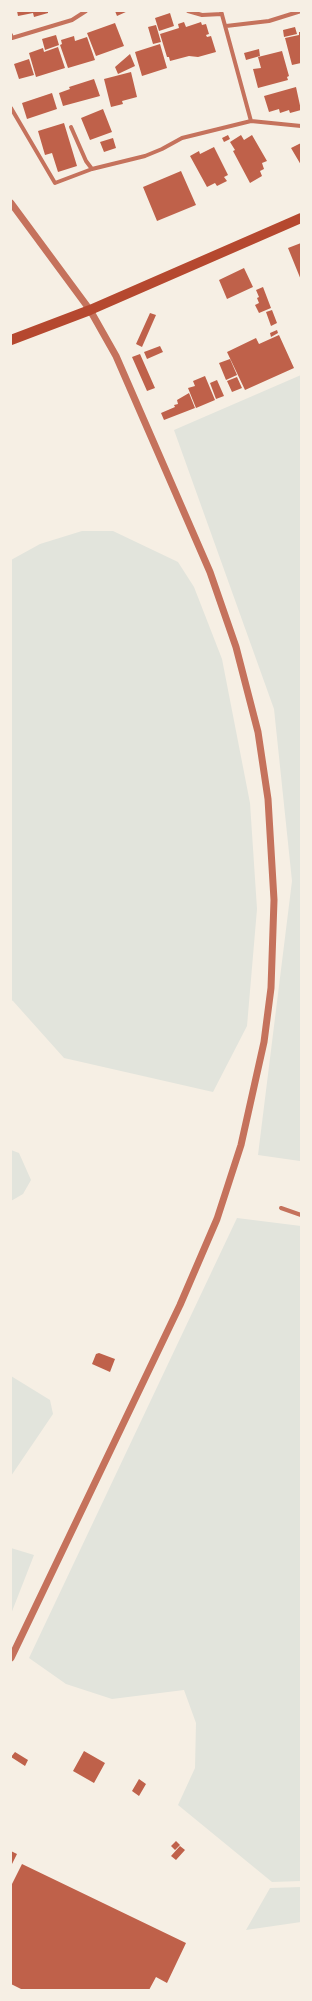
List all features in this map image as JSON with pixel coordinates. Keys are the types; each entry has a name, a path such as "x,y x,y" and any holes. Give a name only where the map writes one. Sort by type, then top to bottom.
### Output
{"main road":[{"path":"11,340 90,310 301,218"}],"street":[{"path":"11,35 12,38 72,20 86,11"},
{"path":"188,11 202,15 222,12 251,121"},
{"path":"226,26 269,21 301,11"},
{"path":"11,108 55,183 92,169 145,156 182,138 251,121 301,126"},
{"path":"71,127 86,161 92,169"},
{"path":"11,203 90,310 116,356 210,572 236,647 258,732 268,799 274,900 271,988 264,1042 255,1089 241,1145 217,1219 180,1305 11,1658"},
{"path":"281,1208 301,1215"}],"shaded area":[{"path":"301,375 300,1161 258,1155 292,881 274,709 174,430"},
{"path":"82,531 113,531 178,562 194,587 222,659 250,803 257,909 247,1026 213,1092 64,1058 11,1000 11,560 40,544"},
{"path":"11,1150 19,1153 31,1180 23,1194 11,1201"},
{"path":"237,1218 301,1226 301,1881 272,1882 178,1805 195,1768 196,1723 184,1690 112,1699 66,1684 29,1658"},
{"path":"11,1376 50,1400 53,1414 11,1476"},
{"path":"11,1548 34,1555 11,1614"},
{"path":"301,1887 301,1922 246,1930 270,1888"}],"building":[{"path":"17,11 48,11 48,13 34,17 33,13 18,16"},
{"path":"115,11 128,11 117,16"},
{"path":"170,13 174,26 159,31 155,18"},
{"path":"184,22 186,27 201,22 202,25 206,24 209,34 206,35 207,37 211,36 216,52 198,57 189,56 170,61 169,57 167,57 160,34 179,28 178,24"},
{"path":"115,23 124,46 96,56 87,33"},
{"path":"156,25 161,42 153,44 148,27"},
{"path":"295,27 297,34 284,37 283,30"},
{"path":"299,32 301,32 301,63 292,65 285,38 299,35"},
{"path":"56,35 59,45 45,50 42,39"},
{"path":"74,36 75,41 87,37 95,60 68,68 60,45 62,44 61,40"},
{"path":"160,44 167,68 142,76 135,52"},
{"path":"58,47 65,68 36,77 29,53 43,48 44,52"},
{"path":"259,49 260,56 246,60 244,53"},
{"path":"282,51 289,76 287,77 288,80 258,88 253,69 261,68 258,57"},
{"path":"130,54 135,66 118,74 115,67"},
{"path":"29,59 34,75 19,79 14,64"},
{"path":"131,72 137,97 122,101 123,104 111,107 104,79"},
{"path":"94,79 100,96 63,106 59,93 70,89 69,87"},
{"path":"296,87 301,110 290,113 289,110 280,113 279,109 269,112 264,96"},
{"path":"52,93 57,109 27,119 22,103"},
{"path":"103,109 112,132 90,140 81,118"},
{"path":"64,123 77,166 58,172 52,153 45,155 38,131"},
{"path":"228,135 230,139 224,142 222,138"},
{"path":"241,135 244,140 252,135 267,161 262,163 264,169 260,171 262,176 250,183 233,151 235,150 230,142"},
{"path":"113,138 116,148 104,152 100,142"},
{"path":"301,143 301,165 291,148"},
{"path":"214,147 228,175 224,177 227,181 217,186 215,183 207,187 190,156 199,151 200,154"},
{"path":"181,171 196,205 157,221 143,187"},
{"path":"301,243 301,280 288,248"},
{"path":"244,268 253,287 227,299 219,280"},
{"path":"263,287 271,308 259,313 255,305 259,303 257,298 259,297 256,290"},
{"path":"272,310 277,323 271,326 266,312"},
{"path":"150,313 156,315 142,347 136,344"},
{"path":"277,330 278,333 271,337 270,333"},
{"path":"279,335 294,368 245,390 227,352 256,338 259,344"},
{"path":"160,346 163,352 147,359 144,352"},
{"path":"140,354 155,388 147,391 132,357"},
{"path":"230,359 237,375 226,380 219,363"},
{"path":"205,376 215,400 196,408 188,388 195,386 193,381"},
{"path":"237,377 242,388 232,392 227,381"},
{"path":"217,380 224,396 216,399 210,383"},
{"path":"189,393 195,408 164,420 161,413 175,407 174,405 178,404 177,400"},
{"path":"99,1353 115,1359 110,1372 92,1364 96,1354"},
{"path":"84,1751 105,1763 94,1783 73,1771"},
{"path":"15,1752 28,1760 25,1766 11,1757"},
{"path":"139,1779 146,1784 139,1796 132,1791"},
{"path":"176,1841 180,1845 175,1850 171,1846"},
{"path":"180,1846 185,1850 176,1860 171,1856"},
{"path":"11,1851 17,1854 11,1866"},
{"path":"22,1864 186,1943 167,1983 156,1977 149,1990 23,1990 11,1984 11,1886"}]}
